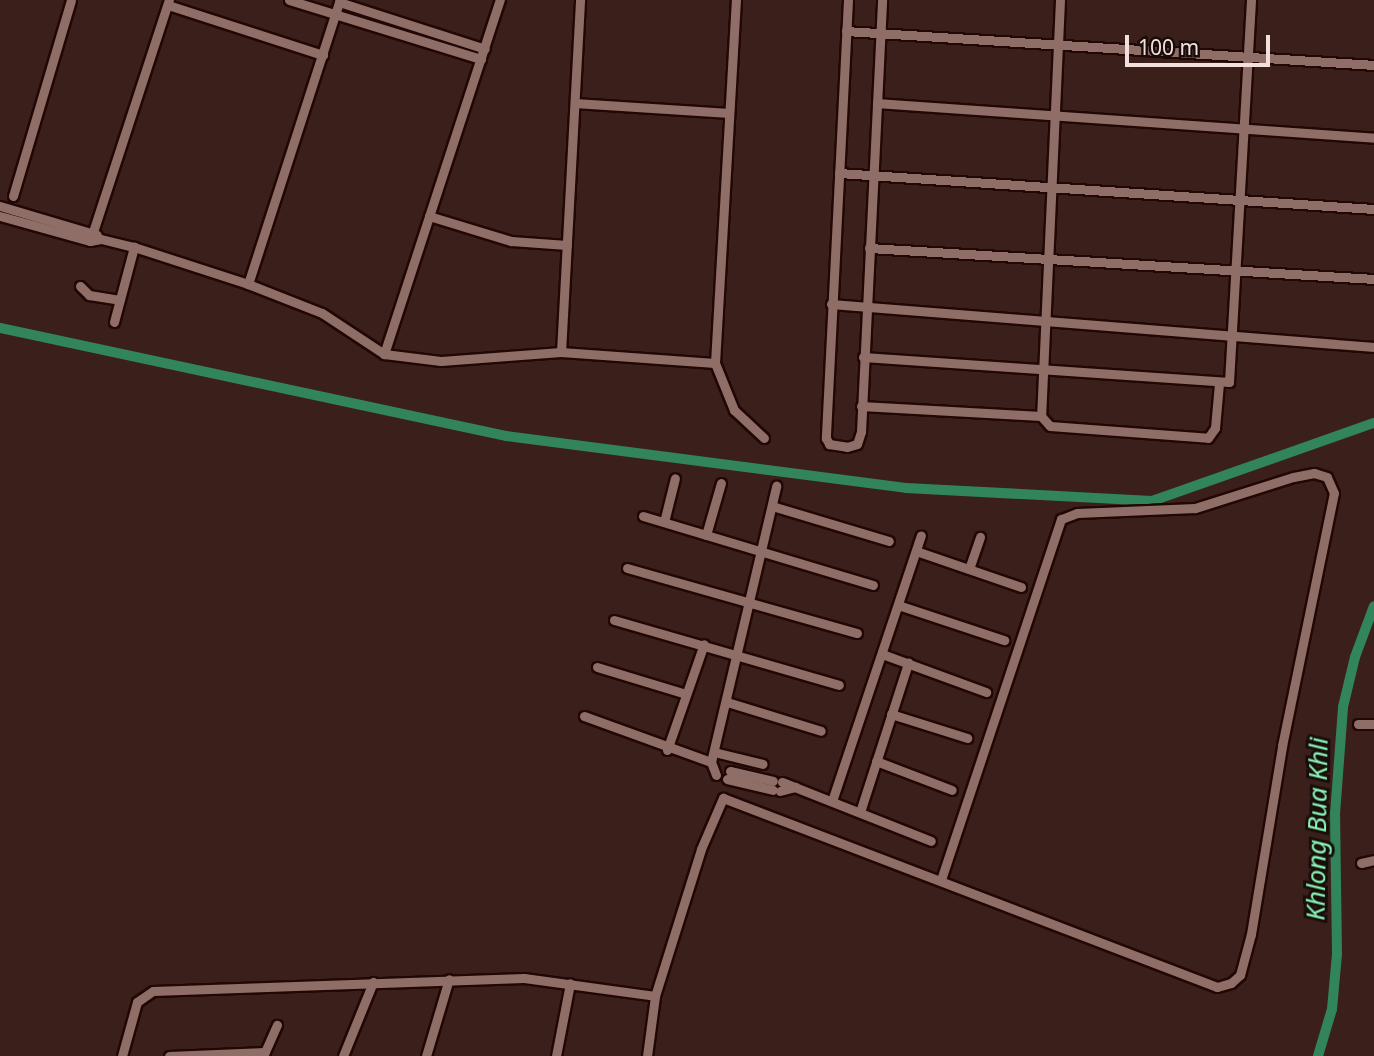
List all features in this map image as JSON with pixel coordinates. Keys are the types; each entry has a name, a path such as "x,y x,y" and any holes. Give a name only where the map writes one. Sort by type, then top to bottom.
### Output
{"street":[{"path":"13,196 71,0"},
{"path":"289,0 481,59"},
{"path":"384,355 500,0"},
{"path":"561,352 580,0"},
{"path":"736,0 715,363 734,410 764,438"},
{"path":"848,0 831,304 829,443 848,447 857,444 861,406 882,0"},
{"path":"1041,416 1060,0"},
{"path":"863,357 1229,382 1251,0"},
{"path":"248,284 340,1 485,49"},
{"path":"91,236 169,3 323,55"},
{"path":"846,31 1374,65"},
{"path":"575,103 729,113"},
{"path":"877,103 1374,138"},
{"path":"839,173 1374,208"},
{"path":"0,206 248,284 322,313 384,355 442,361 561,352 715,363"},
{"path":"0,216 91,236"},
{"path":"429,216 511,241 567,245"},
{"path":"114,323 134,247"},
{"path":"869,248 1374,279"},
{"path":"80,286 89,295 120,300"},
{"path":"831,304 1374,347"},
{"path":"861,406 1041,416 1050,426 1208,438 1215,428 1219,383"},
{"path":"647,1056 655,996 718,804 731,797 1217,988 1240,975 1334,493 1327,477 1314,473 1293,477 1195,508 1077,513 1061,519 942,879"},
{"path":"664,522 675,478"},
{"path":"706,535 721,483"},
{"path":"720,771 713,752 739,654 776,486"},
{"path":"772,506 889,541"},
{"path":"643,516 873,585"},
{"path":"832,801 921,536"},
{"path":"970,569 980,537"},
{"path":"916,551 1021,587"},
{"path":"627,568 857,634"},
{"path":"898,605 1004,640"},
{"path":"614,620 839,685"},
{"path":"667,750 704,645"},
{"path":"882,654 986,692"},
{"path":"860,812 908,663"},
{"path":"597,667 686,694"},
{"path":"727,702 821,731"},
{"path":"891,714 967,737"},
{"path":"583,716 747,783 795,787 931,841"},
{"path":"1358,724 1374,724"},
{"path":"713,752 763,764"},
{"path":"876,761 952,790"},
{"path":"744,803 747,783"},
{"path":"1361,863 1374,860"},
{"path":"122,1056 137,1002 153,990 449,979 570,982 655,996"},
{"path":"426,1056 449,979"},
{"path":"343,1056 373,982"},
{"path":"556,1056 570,982"},
{"path":"169,1056 264,1054 277,1025"}],"waterway":[{"path":"0,328 506,436 906,488 1152,501 1374,423"},
{"name":"Khlong Bua Khli","path":"1318,1056 1332,1009 1337,954 1335,814 1343,707 1355,657 1374,606"}]}
